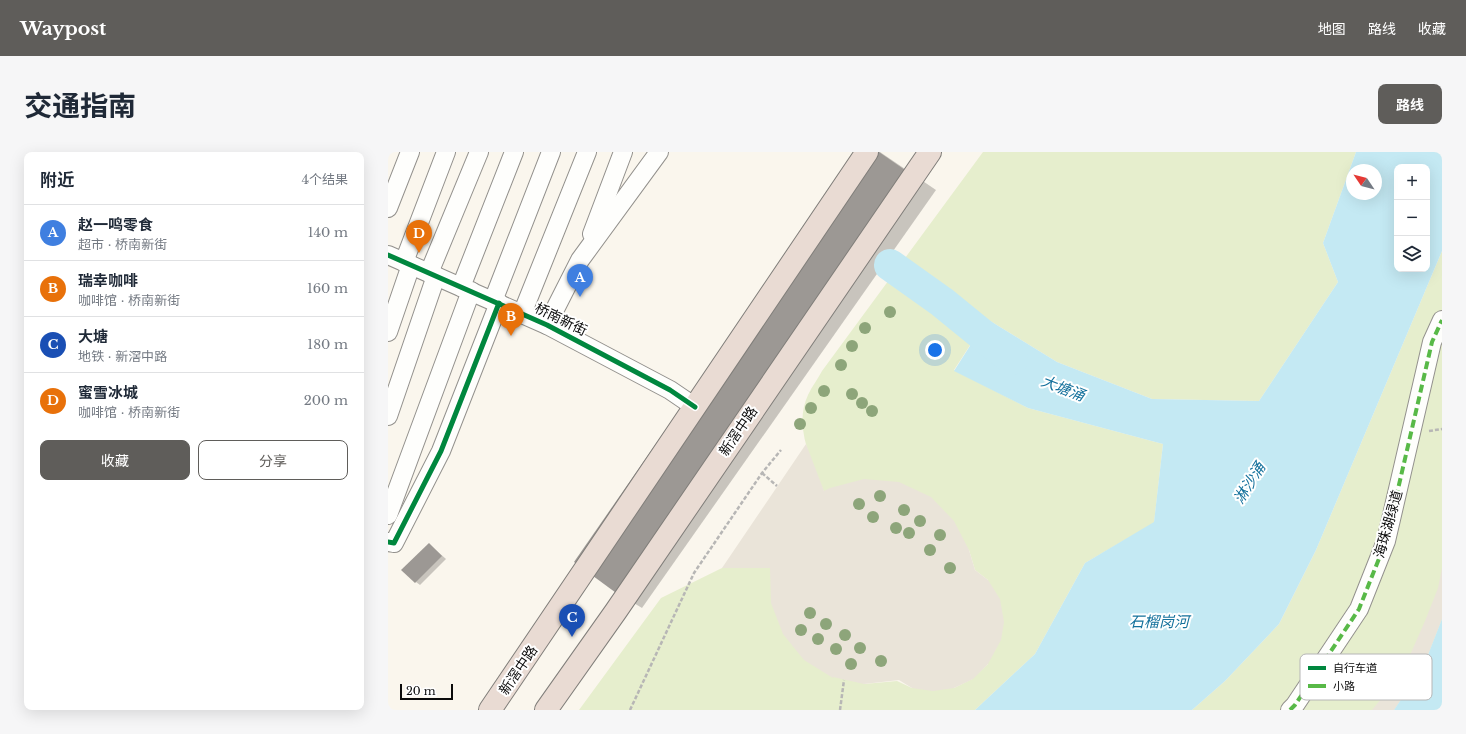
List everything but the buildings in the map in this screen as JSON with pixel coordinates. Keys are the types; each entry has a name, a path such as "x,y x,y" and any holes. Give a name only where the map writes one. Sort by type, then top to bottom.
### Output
{"highway":[{"name":"新滘中路","path":"490,710 868,152"},
{"name":"新滘中路","path":"546,710 616,611 930,152"}],"street":[{"path":"388,208 410,152"},
{"path":"388,332 401,261 446,152"},
{"path":"388,416 432,274 479,152"},
{"path":"388,515 514,152"},
{"path":"388,542 394,543 441,451 552,152"},
{"path":"522,314 587,152"},
{"path":"547,325 584,255 623,152"},
{"path":"584,255 659,152"},
{"name":"桥南新街","path":"401,261 547,325 670,390 695,407"},
{"name":"海珠湖绿道","path":"1329,654 1359,609 1386,541 1432,342 1442,320"},
{"name":"海珠湖绿道","path":"1290,710 1300,698"}],"path":[{"path":"1425,431 1442,429"},
{"path":"630,710 694,573 762,473 780,450"},
{"path":"762,473 777,486"},
{"path":"840,710 844,680"}],"green space":[{"path":"983,152 1356,152 1352,164 1346,164 1346,180 1323,243 1338,282 1259,401 1152,399 1057,362 987,319 954,370 1028,408 1163,444 1154,523 1085,563 1035,654 975,710 579,710 661,598 722,568 770,568 864,684 897,681 912,688 954,688 972,679 988,664 988,580 975,570 969,550 824,492 806,444 802,419 808,395 822,371"},
{"path":"1442,251 1442,619 1428,654 1300,654 1300,700 1401,700 1394,710 1192,710 1225,681 1279,624 1316,550"}],"shaded area":[{"path":"806,444 824,491 864,479 899,482 931,497 954,521 969,550 975,570 988,580 1000,599 1004,622 1001,640 988,664 973,679 954,688 933,691 912,688 899,680 864,684 833,678 804,660 783,634 771,603 770,568 722,568"},
{"path":"1442,568 1442,619 1428,654 1410,654 1425,621 1438,588"},
{"path":"1380,700 1401,700 1394,710 1372,710"}],"water":[{"name":"石榴岗河","path":"1356,152 1442,152 1442,251 1316,550 1279,624 1225,681 1192,710 975,710 1035,654 1085,563 1154,522 1163,444 1028,408 954,371 987,319 1057,362 1152,399 1259,401 1338,282 1323,243 1346,180 1346,200 1382,200 1382,164 1352,164"},
{"path":"1442,619 1442,710 1394,710 1401,700 1432,700 1432,654 1428,654"}],"waterway":[{"name":"大塘涌","path":"890,265 942,302 1012,359"}],"marked path":[{"path":"1329,654 1359,609 1386,541 1432,342 1442,320"},
{"path":"1290,710 1300,698"}],"cycle path":[{"path":"388,255 547,325 670,390 695,407"},
{"path":"388,542 394,543 441,451 499,303"}],"place":[{"name":"蜜雪冰城","path":"419,253"},
{"name":"赵一鸣零食","path":"580,297"},
{"name":"瑞幸咖啡","path":"511,336"},
{"name":"大塘","path":"572,637"}],"water label":[{"name":"淋沙涌","path":"1249,483"}]}
